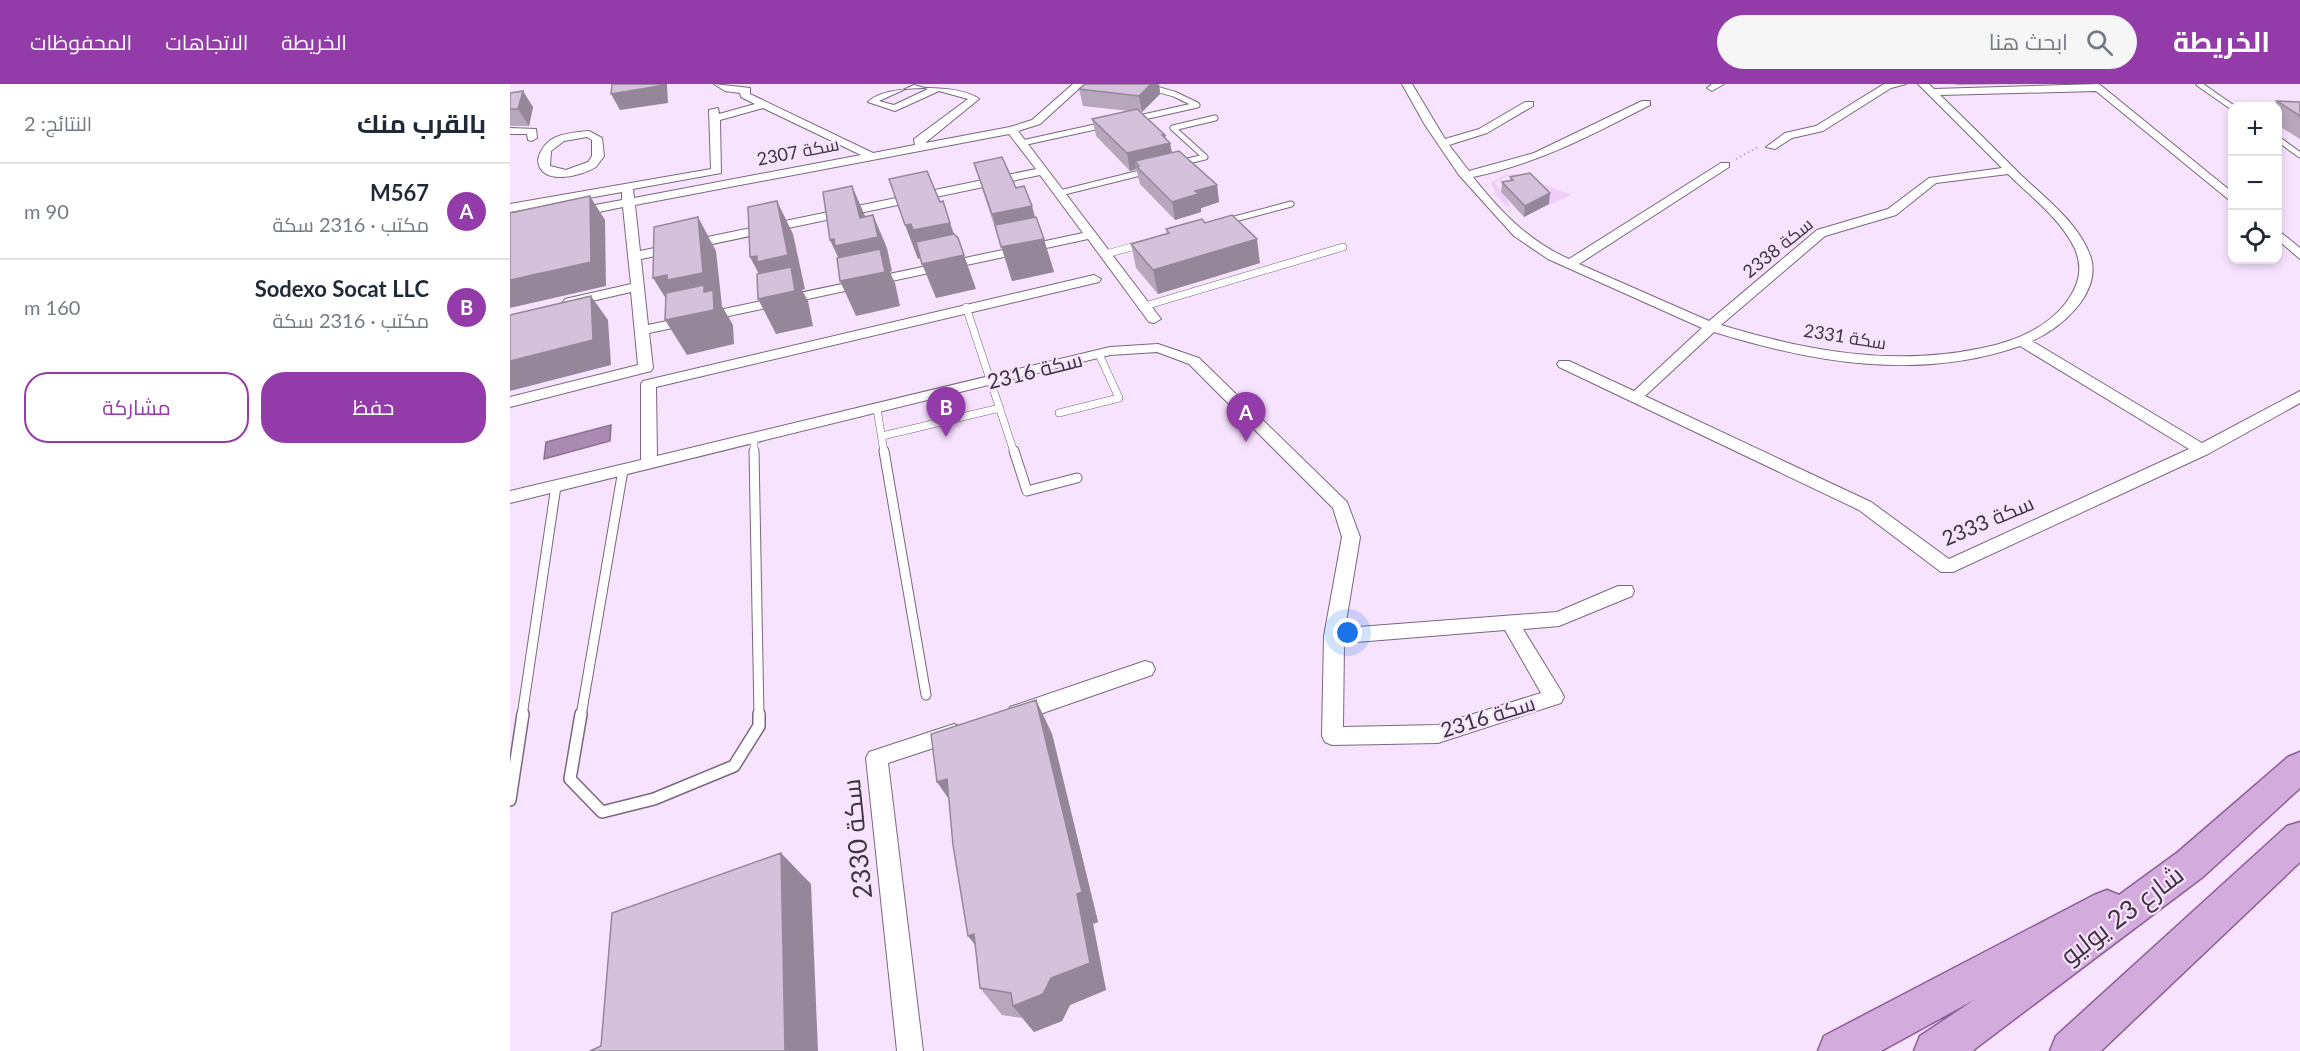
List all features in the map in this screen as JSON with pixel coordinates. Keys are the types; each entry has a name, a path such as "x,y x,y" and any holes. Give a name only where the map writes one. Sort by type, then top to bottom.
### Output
{"main road":[{"name":"شارع 23 يوليو","path":"1935,1051 1962,1034 2191,864 2300,767"},
{"path":"2071,1051 2300,838"},
{"path":"1839,1051 2191,864"}],"street":[{"path":"719,84 729,89 746,90 759,84"},
{"path":"909,84 877,97 873,102 895,108 938,88"},
{"path":"918,84 969,94 974,99 918,141 922,147"},
{"name":"سكة 2307","path":"559,216 1012,130 1036,122 1079,84"},
{"name":"سكة 2331","path":"1407,84 1421,112 1467,175 1504,221 1535,247 1711,327 1813,352 1866,361 1909,363 1966,357 2022,341 2056,323 2081,292 2086,271 2085,252 2067,226 2009,171 1928,88"},
{"path":"1771,147 1789,135 1819,129 1889,85 1901,84"},
{"path":"1928,88 2096,86 2228,194"},
{"path":"746,90 746,95 871,156"},
{"path":"1467,175 1506,168 1546,154 1646,103"},
{"path":"510,208 717,171 715,114 764,104"},
{"path":"1444,143 1483,131 1529,104"},
{"path":"1012,130 1154,319"},
{"path":"510,131 532,131 532,138"},
{"path":"589,134 597,138 598,155 594,164 578,171 556,174 547,170 543,164 544,153 551,142 589,134"},
{"path":"1570,264 1725,165"},
{"path":"578,171 584,179 582,196"},
{"path":"634,256 1044,171"},
{"name":"سكة 2338","path":"1711,327 1821,233 1892,212 1933,180 2009,171"},
{"path":"510,402 646,368 644,330 627,188"},
{"path":"644,330 1090,235"},
{"path":"2282,239 2300,255"},
{"path":"649,464 648,384 966,307 1094,279"},
{"path":"556,305 638,286"},
{"path":"1636,397 1711,327"},
{"path":"2022,341 2202,450"},
{"name":"2316 سكة","path":"510,497 992,382 1099,354 1158,348 1194,361 1341,506 1351,537 1334,636 1332,736 1438,734 1554,697 1510,623"},
{"name":"سكة 2333","path":"1564,364 1864,506 1947,567 2202,450 2276,412 2300,396"},
{"path":"1334,636 1559,619 1624,591"},
{"path":"997,719 1145,669"},
{"name":"سكة 2330","path":"910,1051 877,758 975,726"}],"lane":[{"path":"2199,84 2228,104"},
{"path":"1127,120 1197,105 1158,88 1140,86"},
{"path":"1172,165 1205,157 1173,128 1215,118"},
{"path":"1022,143 1115,123"},
{"path":"2282,142 2300,155"},
{"path":"1060,193 1161,168"},
{"path":"1221,223 1291,204"},
{"path":"1106,254 1152,241"},
{"path":"1144,306 1343,247"},
{"path":"966,307 1027,490 1077,478"},
{"path":"1059,413 1119,398 1099,354"},
{"path":"882,436 1000,408"},
{"path":"877,409 926,695"},
{"path":"623,470 570,779 602,812 654,799 734,766 759,726 754,438"},
{"path":"510,800 556,486"}],"path":[{"path":"1725,165 1753,148 1771,147"}],"shaded area":[{"path":"1517,174 1571,195 1545,207 1532,197 1515,176 1507,176 1495,183 1511,206 1507,207 1496,195 1491,183 1505,175"},
{"path":"611,425 610,441 544,459 546,442"}],"building":[{"path":"612,84 659,84 659,86 611,94"},
{"path":"1085,84 1151,84 1139,96 1079,89"},
{"path":"523,91 518,109 510,109 510,93"},
{"path":"2277,101 2300,102 2300,116 2282,102"},
{"path":"1137,109 1165,135 1162,135 1170,143 1127,153 1092,119"},
{"path":"1179,151 1217,185 1195,191 1198,194 1172,202 1137,167 1139,166 1135,161"},
{"path":"1002,157 1016,188 1024,186 1032,206 992,214 974,163"},
{"path":"927,171 940,202 943,201 950,223 913,230 911,224 905,225 889,179"},
{"path":"1530,173 1550,193 1525,206 1502,182 1513,180 1510,177"},
{"path":"852,186 860,218 873,215 878,237 835,246 834,239 830,240 823,192"},
{"path":"590,196 591,262 510,280 510,213"},
{"path":"777,201 788,255 757,262 757,256 750,257 748,207"},
{"path":"1232,215 1257,239 1153,270 1131,244 1169,233 1166,229 1202,219 1205,223"},
{"path":"698,217 703,273 667,280 667,275 653,278 654,227"},
{"path":"1036,217 1044,239 1001,247 995,225"},
{"path":"954,234 958,238 964,255 922,264 916,242"},
{"path":"880,249 885,272 840,281 837,258"},
{"path":"791,267 795,291 758,299 757,274"},
{"path":"704,285 704,292 713,290 714,310 665,320 666,293"},
{"path":"591,296 593,340 510,361 510,315"},
{"path":"1036,700 1082,892 1077,894 1090,963 1051,978 1043,994 1013,1006 1011,993 980,988 974,934 968,936 953,845 947,779 937,782 931,734"},
{"path":"781,853 785,1051 590,1051 601,1046 612,913"}],"place":[{"name":"Sodexo Socat LLC","path":"946,437"},
{"name":"M567","path":"1246,442"}]}
